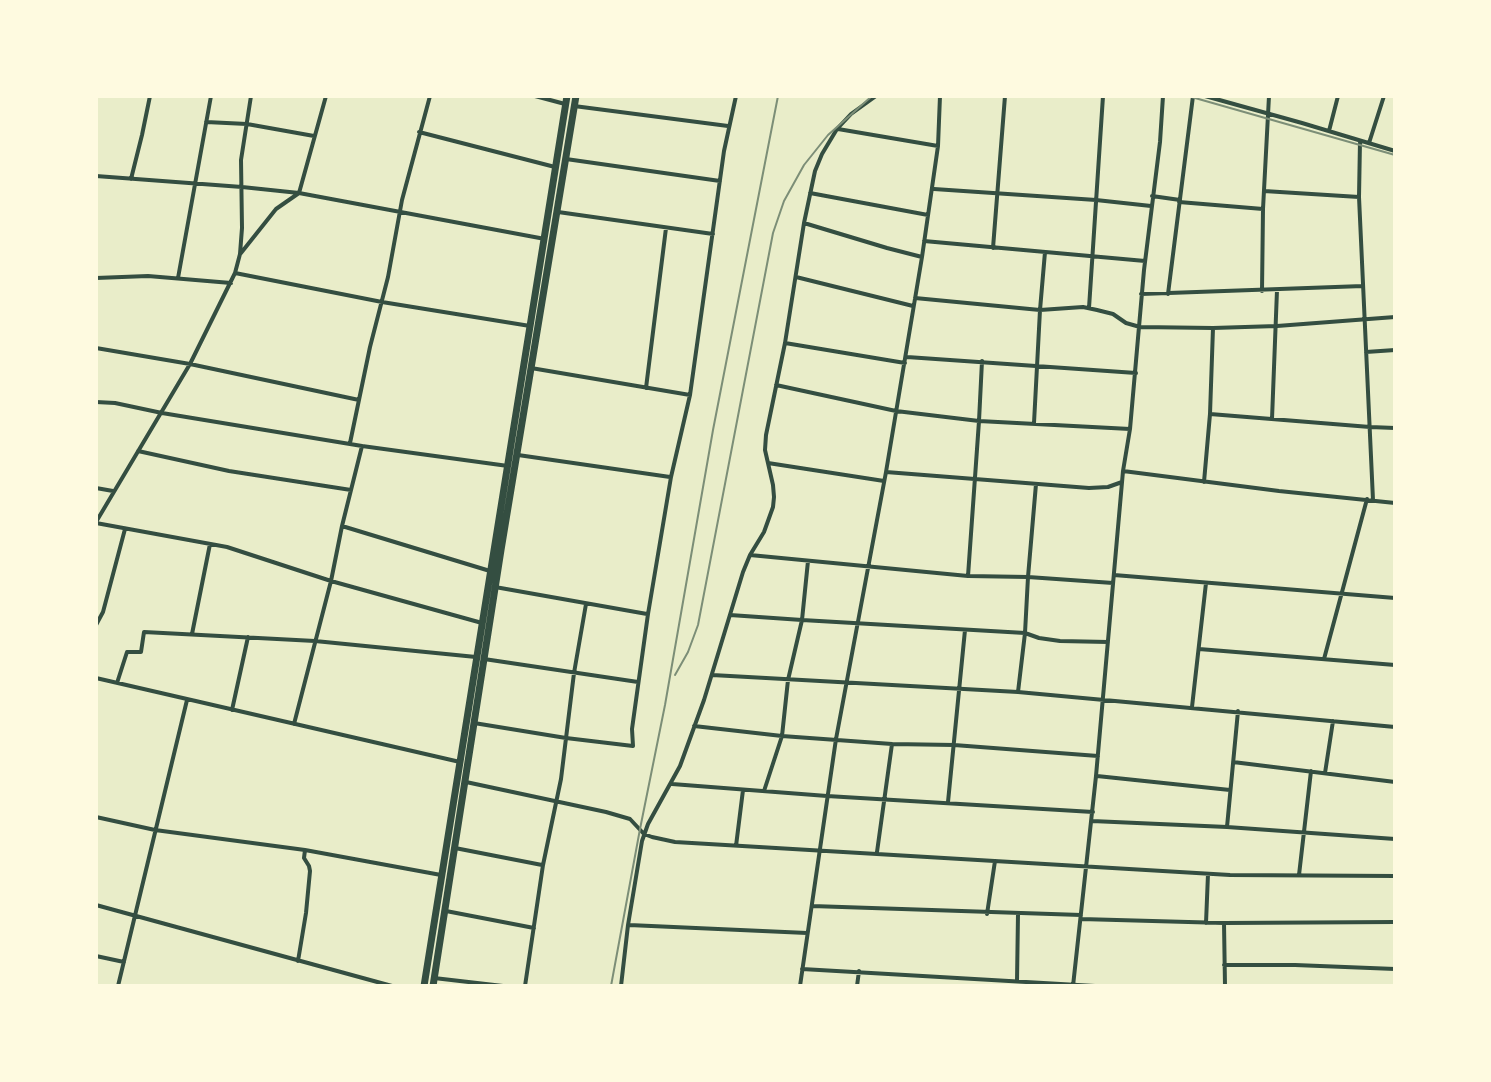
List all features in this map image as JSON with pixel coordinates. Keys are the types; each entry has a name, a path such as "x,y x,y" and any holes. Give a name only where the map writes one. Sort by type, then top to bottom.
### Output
{"highway":[{"path":"433,982 441,875 474,723 482,623 543,239 569,102 576,96"},
{"path":"424,986 444,910 455,848 480,658 495,587 558,212 566,159 569,102"}],"street":[{"path":"131,179 150,96"},
{"path":"178,278 211,96"},
{"path":"251,96 241,160 243,218 235,273 190,364 96,522 247,553 331,581 482,623"},
{"path":"240,254 276,209 299,193 326,96"},
{"path":"350,443 391,263 399,213 430,96"},
{"path":"535,96 728,126"},
{"path":"474,723 633,746 632,729 648,614 671,477 690,395 728,126 736,96"},
{"path":"621,986 644,834 671,784 694,726 750,555 764,532 773,507 766,435 810,193 822,154 837,129 851,114 876,96"},
{"path":"800,986 836,739 886,472 933,188 940,96"},
{"path":"993,248 1005,96"},
{"path":"1089,308 1103,96"},
{"path":"1073,986 1163,96"},
{"path":"1168,294 1193,96"},
{"path":"1205,96 1395,151"},
{"path":"1262,291 1269,96"},
{"path":"1329,131 1338,96"},
{"path":"1369,144 1384,96"},
{"path":"206,122 247,124 315,136"},
{"path":"837,129 938,146"},
{"path":"419,132 555,167"},
{"path":"1324,659 1370,499 1370,427 1359,197 1360,141"},
{"path":"566,159 720,181"},
{"path":"96,176 299,193 553,240"},
{"path":"933,188 1151,206"},
{"path":"1264,191 1359,197"},
{"path":"810,193 928,215"},
{"path":"1152,196 1263,209"},
{"path":"558,212 713,234"},
{"path":"804,223 922,257"},
{"path":"646,388 666,228"},
{"path":"924,241 1145,261"},
{"path":"1034,423 1045,252"},
{"path":"235,273 382,302 530,326"},
{"path":"96,278 148,276 231,283"},
{"path":"796,277 913,306"},
{"path":"1141,294 1363,286"},
{"path":"1272,419 1277,290"},
{"path":"915,298 1040,310 1089,308 1113,314 1126,323 1140,327 1277,326 1395,317"},
{"path":"1204,482 1213,328"},
{"path":"785,343 905,363"},
{"path":"96,348 190,364 359,400"},
{"path":"1366,352 1395,350"},
{"path":"906,357 1136,373"},
{"path":"968,576 982,361"},
{"path":"531,368 690,395"},
{"path":"776,385 896,411 979,421 1130,429"},
{"path":"96,402 362,446 508,466"},
{"path":"1210,414 1395,428"},
{"path":"294,724 362,446"},
{"path":"138,451 229,471 351,490"},
{"path":"518,455 671,477"},
{"path":"767,463 884,481"},
{"path":"1123,471 1395,503"},
{"path":"886,472 1089,488 1108,487 1122,482"},
{"path":"1018,692 1036,484"},
{"path":"96,488 114,491"},
{"path":"342,526 490,571"},
{"path":"96,625 125,529"},
{"path":"192,634 210,544"},
{"path":"750,555 968,576 1113,583"},
{"path":"764,791 782,736 788,680 802,620 808,561"},
{"path":"1114,575 1395,598"},
{"path":"1192,707 1206,583"},
{"path":"495,587 648,614"},
{"path":"525,986 586,604"},
{"path":"730,615 1025,633 1060,641 1108,642"},
{"path":"948,802 965,630"},
{"path":"117,683 127,652 141,652 144,633 315,641 480,658 638,682"},
{"path":"232,710 248,637"},
{"path":"1199,649 1395,665"},
{"path":"712,675 1018,692 1395,727"},
{"path":"96,678 464,763"},
{"path":"118,986 187,700"},
{"path":"1227,827 1238,711"},
{"path":"1325,773 1333,721"},
{"path":"694,726 782,736 1098,756"},
{"path":"877,853 892,744"},
{"path":"1233,762 1395,782"},
{"path":"1299,875 1311,771"},
{"path":"1096,776 1230,790"},
{"path":"464,782 630,819 644,834 675,842 1208,874 1395,876"},
{"path":"671,784 1093,812"},
{"path":"736,846 743,790"},
{"path":"96,817 155,830 305,850 441,875"},
{"path":"1092,821 1395,839"},
{"path":"455,848 543,865"},
{"path":"298,962 310,871 304,858 305,850"},
{"path":"987,914 995,861"},
{"path":"1206,923 1208,874"},
{"path":"96,905 392,986"},
{"path":"811,906 1206,923 1395,922"},
{"path":"444,910 534,928"},
{"path":"1017,981 1018,914"},
{"path":"1224,923 1225,986"},
{"path":"628,925 807,933"},
{"path":"96,956 124,962"},
{"path":"1224,965 1395,969"},
{"path":"802,969 1095,986"},
{"path":"857,986 859,971"},
{"path":"433,982 503,986"}],"railway":[{"path":"611,986 778,96"},
{"path":"675,675 698,625 773,233 784,201 804,165 828,135 872,96"},
{"path":"1188,96 1395,155"}]}
